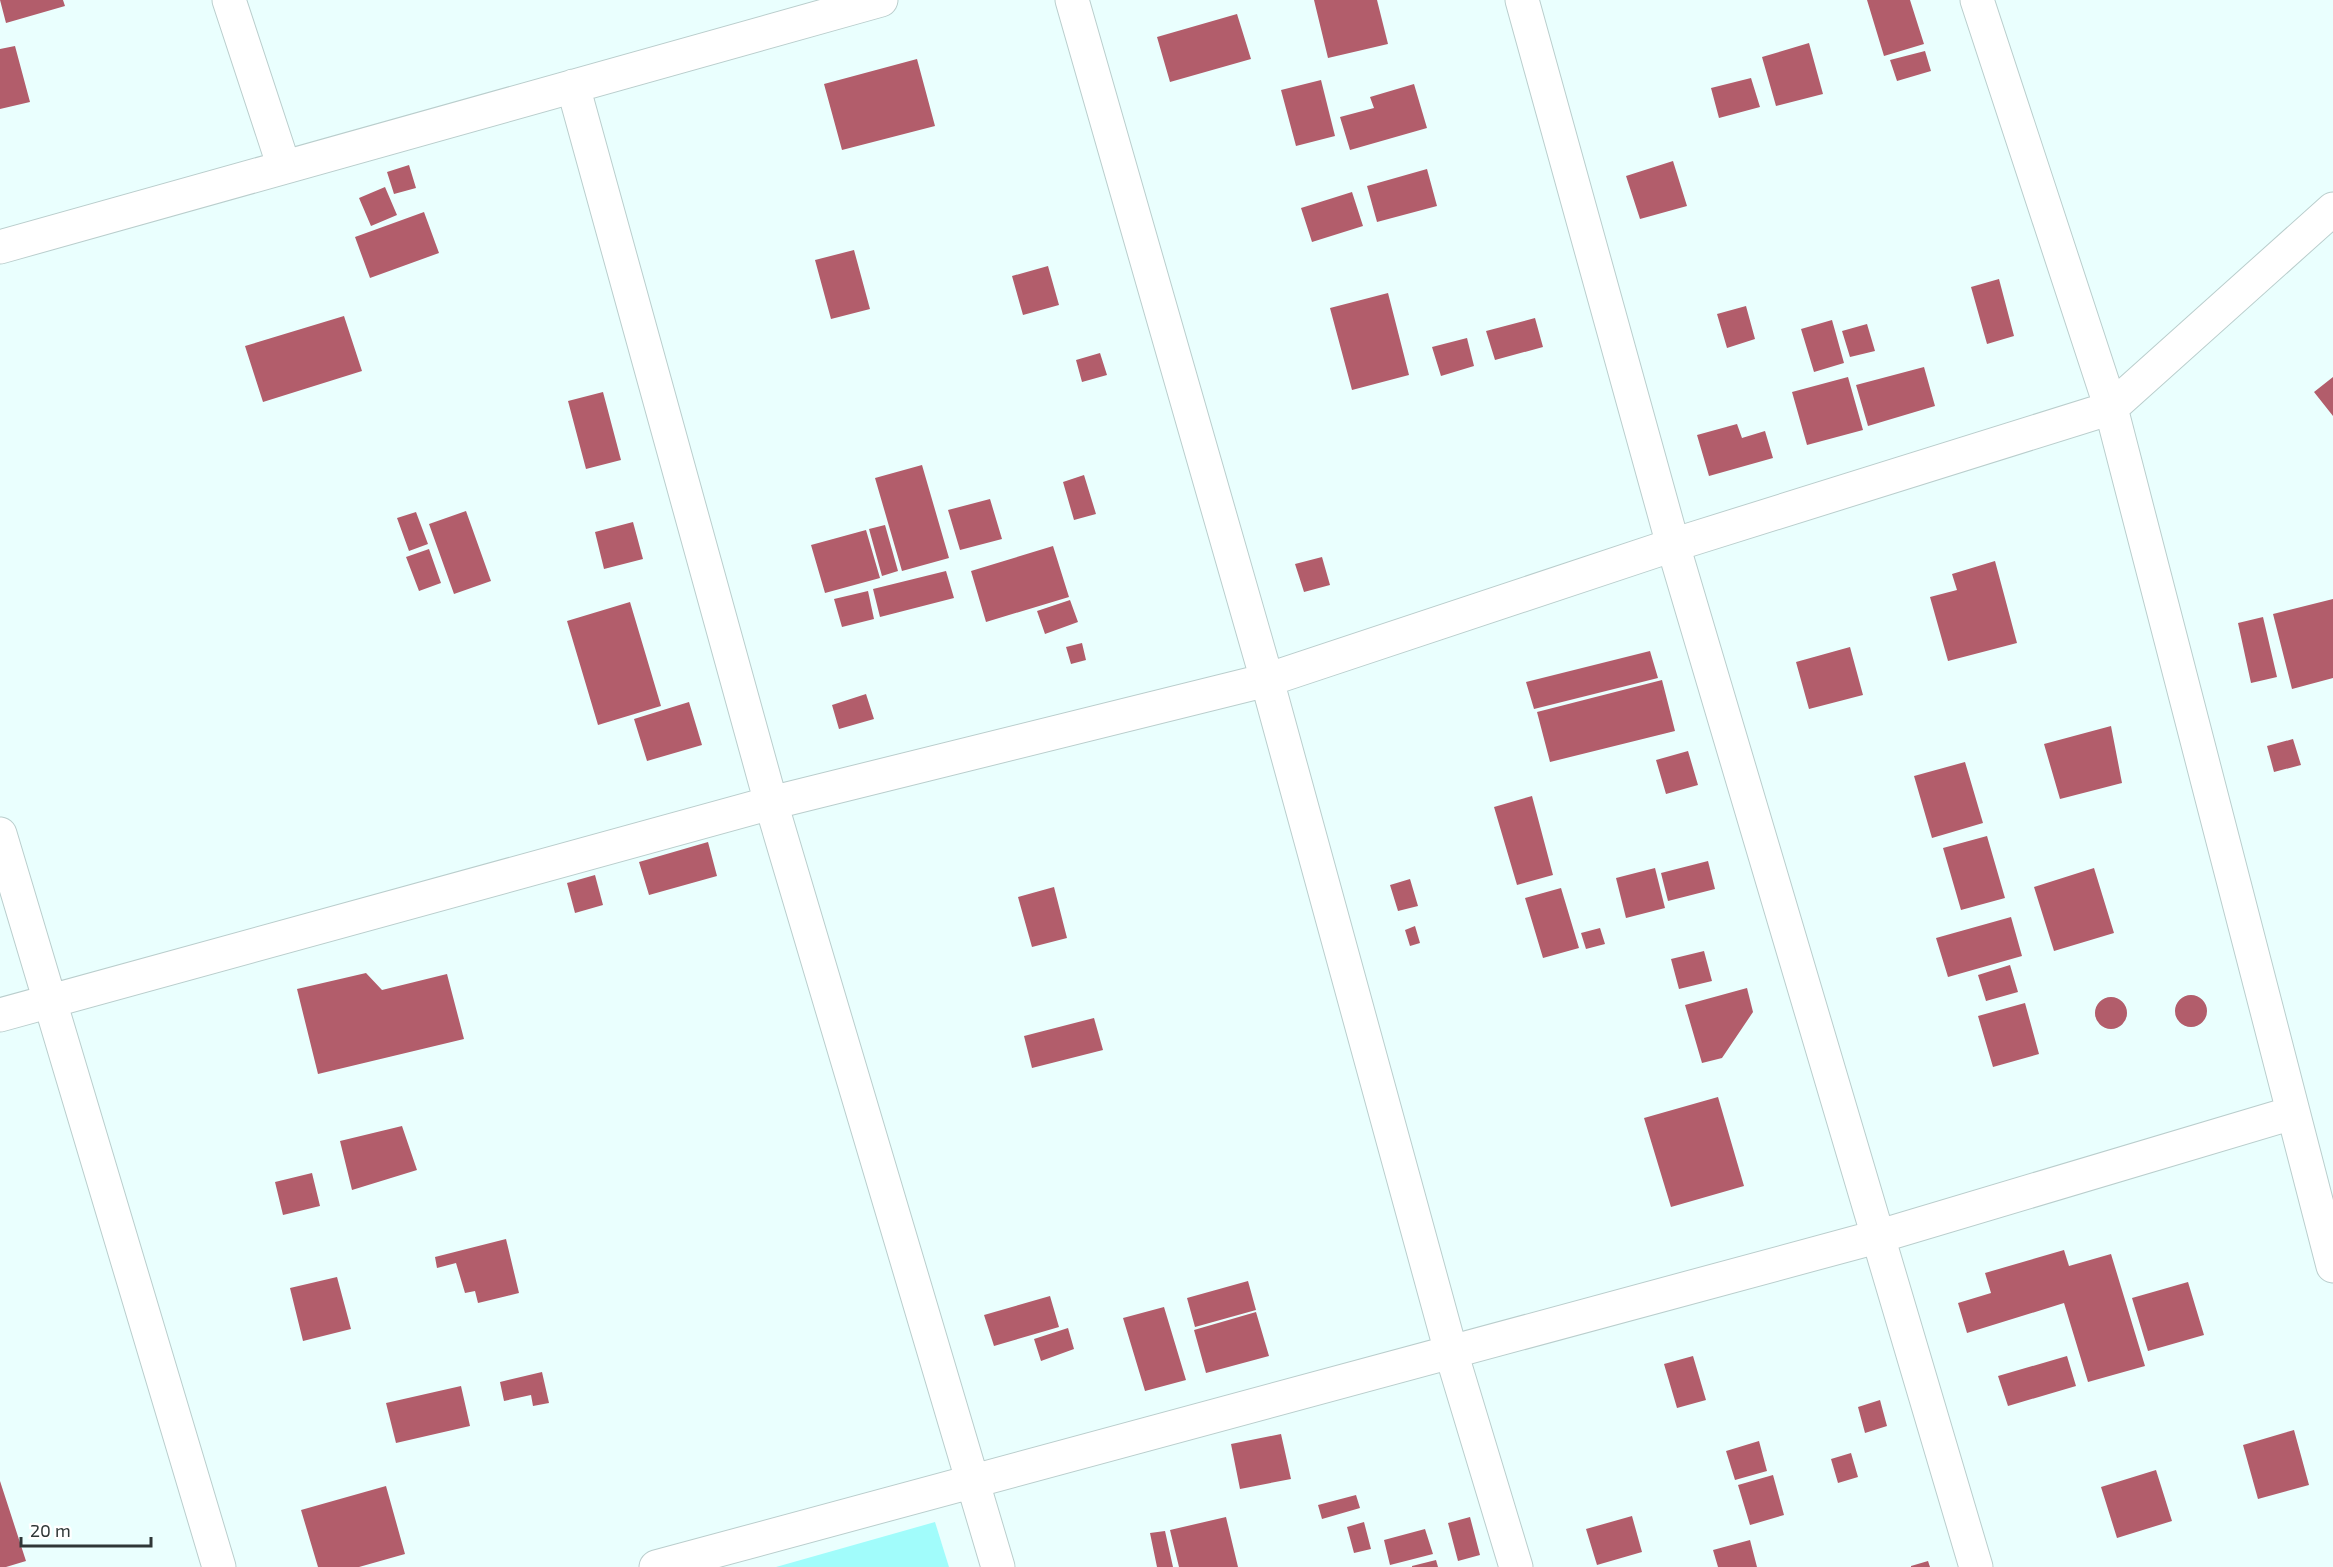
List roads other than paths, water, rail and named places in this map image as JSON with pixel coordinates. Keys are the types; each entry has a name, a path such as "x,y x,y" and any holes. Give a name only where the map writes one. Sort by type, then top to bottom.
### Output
{"street":[{"path":"229,0 284,167"},
{"path":"0,247 881,0"},
{"path":"1072,0 1267,680 1451,1352 1516,1567"},
{"path":"1522,0 1673,545 1880,1236 1976,1567"},
{"path":"1977,0 2110,408 2333,1266"},
{"path":"573,86 771,803 998,1567"},
{"path":"0,1015 771,803 1267,680 1673,545 2110,408 2333,209"},
{"path":"0,834 48,1002 219,1567"},
{"path":"656,1567 1880,1236 2292,1113"}]}
